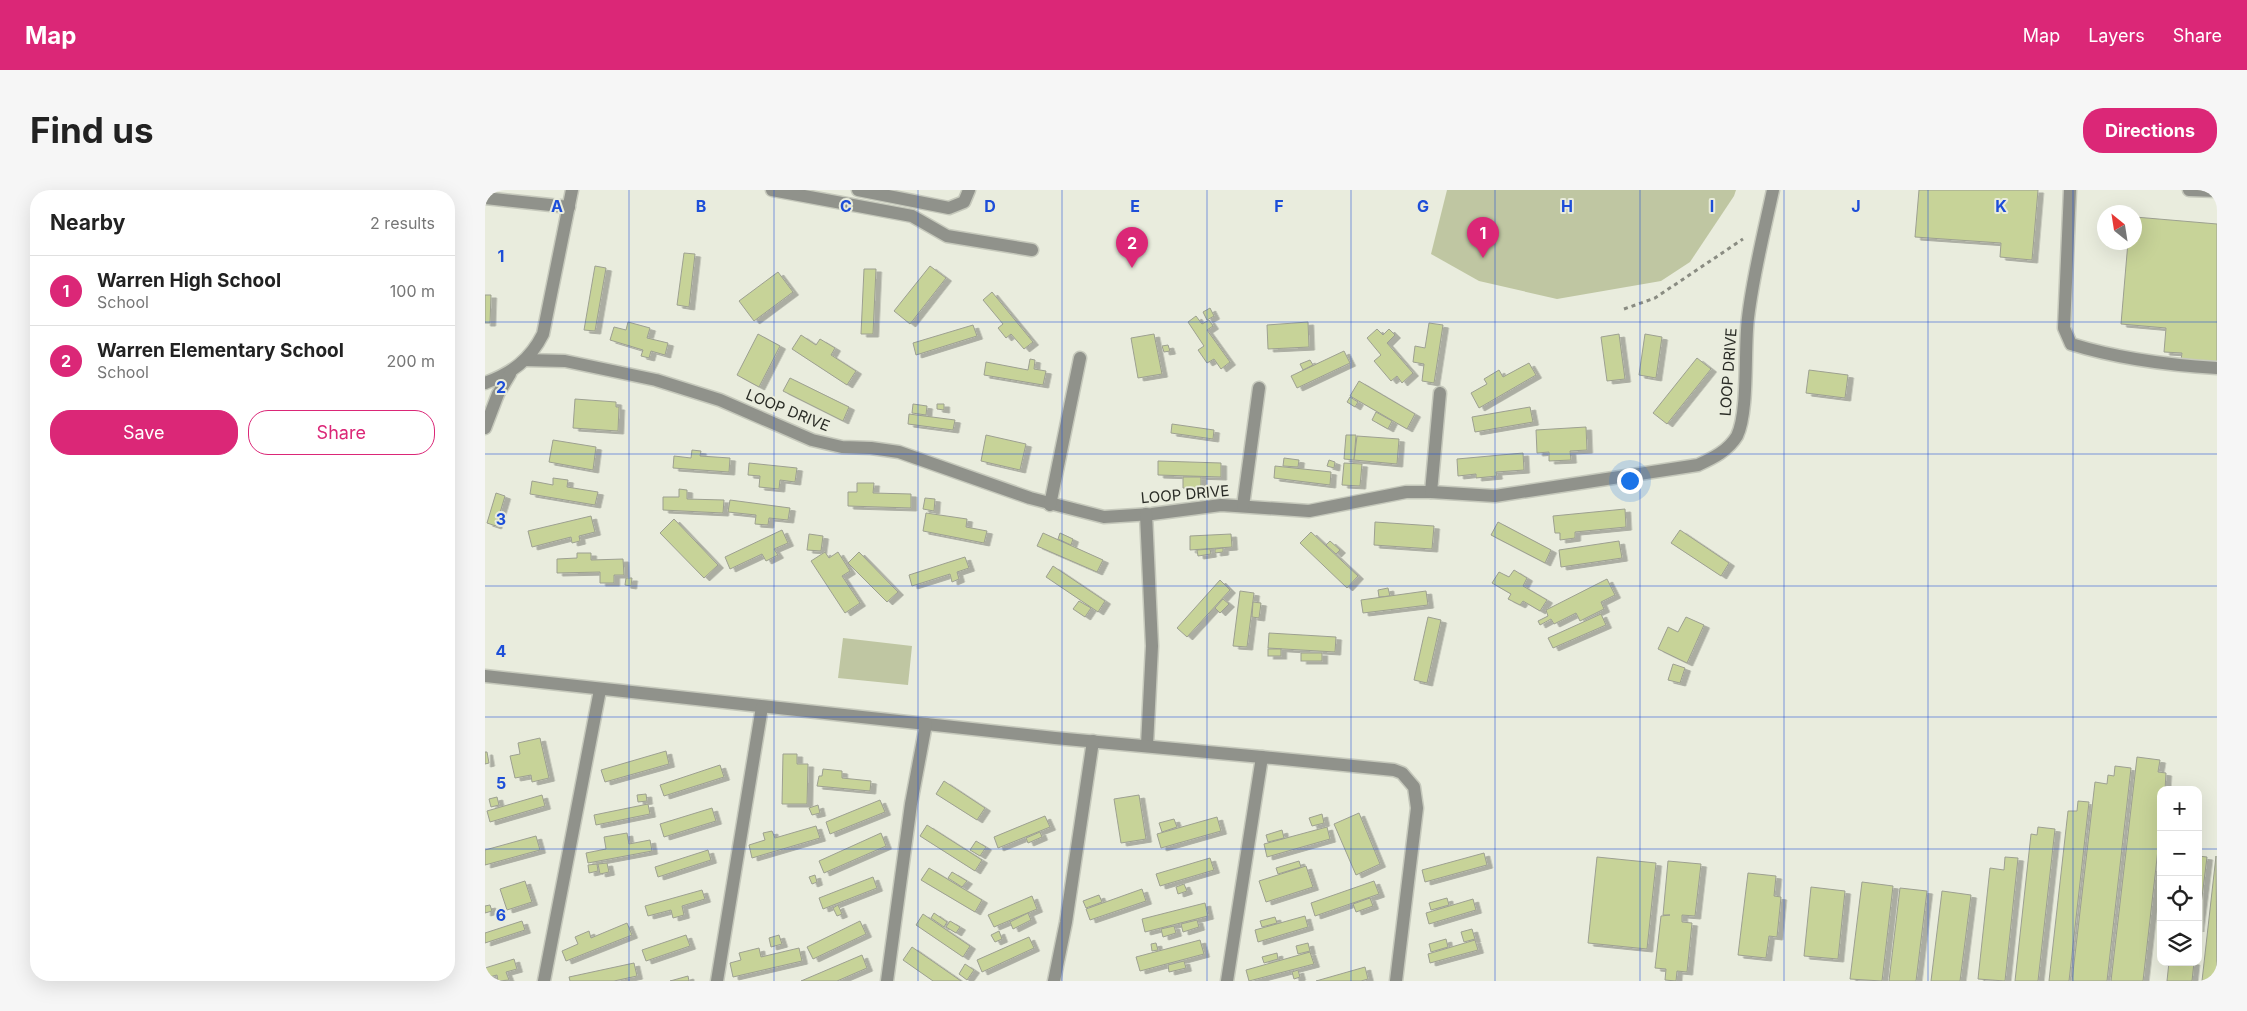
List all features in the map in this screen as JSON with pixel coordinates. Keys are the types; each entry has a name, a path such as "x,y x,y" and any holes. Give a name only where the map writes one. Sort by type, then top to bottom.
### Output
{"street":[{"path":"485,428 501,388 511,372 535,350 543,334 572,190"},
{"path":"772,190 912,216 947,236 1032,250"},
{"path":"859,190 949,208 964,202 969,190"},
{"name":"LOOP DRIVE","path":"525,360 565,361 655,380 733,405 812,440 842,447 871,448 899,452 1050,504 1104,516 1146,514 1213,506 1243,506 1309,511 1393,494 1431,492 1485,496 1555,488 1698,465 1726,449 1737,434 1741,422 1748,319 1773,190"},
{"path":"2070,190 2064,328 2071,344 2105,354 2180,366 2217,368"},
{"path":"2189,190 2217,191"},
{"path":"485,198 569,206"},
{"path":"1050,504 1080,358"},
{"path":"485,383 511,372"},
{"path":"1243,506 1259,388"},
{"path":"1431,492 1440,393"},
{"path":"1146,514 1152,636 1147,745"},
{"path":"485,676 926,724 1388,769 1402,773 1414,788 1417,808 1396,981"},
{"path":"544,981 600,690"},
{"path":"717,981 762,707"},
{"path":"887,981 911,804 926,724"},
{"path":"1054,981 1066,922 1093,741"},
{"path":"1227,981 1262,756"}],"path":[{"path":"1624,309 1655,298 1743,239"}],"green space":[{"path":"1447,190 1736,190 1734,196 1690,262 1661,281 1557,299 1479,281 1431,254"},
{"path":"843,638 912,646 908,685 838,678"}],"building":[{"path":"1919,190 2038,190 2032,260 2000,257 2001,243 1915,237"},
{"path":"2142,218 2217,224 2217,363 2181,360 2182,353 2164,352 2166,328 2121,324 2127,250 2142,250"},
{"path":"684,253 695,254 689,307 677,305"},
{"path":"595,266 606,268 595,331 584,330"},
{"path":"930,266 946,278 910,324 894,311"},
{"path":"864,269 876,269 873,334 861,334"},
{"path":"778,272 793,292 754,321 739,301"},
{"path":"992,292 1033,342 1024,349 1011,334 1006,338 998,328 1003,324 983,300"},
{"path":"485,295 491,295 490,323 485,323"},
{"path":"1210,308 1214,316 1207,320 1203,312"},
{"path":"1196,316 1202,324 1209,320 1213,326 1207,330 1230,362 1221,369 1214,359 1207,363 1198,350 1204,346 1188,322"},
{"path":"628,322 650,328 647,338 668,343 665,355 651,351 649,358 641,356 643,350 610,340 614,327 626,330"},
{"path":"1308,322 1309,347 1268,349 1267,325"},
{"path":"1429,323 1443,325 1434,383 1422,381 1424,364 1413,362 1415,346 1425,348"},
{"path":"973,325 977,336 916,355 913,343"},
{"path":"1377,329 1383,335 1389,329 1395,335 1387,343 1413,373 1402,383 1397,376 1391,381 1374,361 1381,355 1367,338"},
{"path":"758,334 780,346 759,387 737,375"},
{"path":"1154,334 1162,374 1138,378 1131,338"},
{"path":"1619,334 1625,379 1607,381 1601,337"},
{"path":"1645,334 1662,337 1656,378 1639,375"},
{"path":"801,335 816,345 820,339 835,348 831,355 856,371 847,385 792,349"},
{"path":"1168,345 1170,351 1164,352 1162,346"},
{"path":"1344,351 1350,363 1297,388 1291,376"},
{"path":"1697,358 1711,369 1667,424 1653,413"},
{"path":"1030,359 1035,360 1034,369 1046,371 1043,385 984,375 986,362 1028,370"},
{"path":"1310,360 1313,365 1303,370 1300,364"},
{"path":"1529,363 1536,375 1479,408 1471,393 1487,384 1484,379 1499,370 1503,377"},
{"path":"1809,370 1848,375 1845,398 1806,393"},
{"path":"790,378 849,407 843,421 783,391"},
{"path":"1359,381 1415,414 1407,429 1350,396"},
{"path":"1350,397 1358,402 1355,407 1347,402"},
{"path":"575,399 616,402 616,407 619,407 618,431 573,428"},
{"path":"913,404 927,406 926,415 912,413"},
{"path":"937,404 944,404 944,410 937,409"},
{"path":"1530,407 1533,422 1475,432 1472,417"},
{"path":"1376,412 1392,421 1388,429 1372,420"},
{"path":"909,414 955,420 953,430 908,424"},
{"path":"1172,424 1214,430 1213,439 1171,433"},
{"path":"1586,427 1587,450 1570,451 1571,460 1549,461 1549,452 1537,453 1536,430"},
{"path":"986,435 1026,444 1020,470 981,461"},
{"path":"1346,435 1356,435 1354,460 1344,459"},
{"path":"1357,436 1399,439 1397,464 1354,460"},
{"path":"553,440 596,447 593,470 549,462"},
{"path":"692,450 701,451 700,456 730,458 729,472 673,468 674,456 691,458"},
{"path":"1523,453 1524,470 1496,472 1497,476 1476,478 1476,474 1458,476 1457,459"},
{"path":"1284,458 1299,460 1298,467 1283,466"},
{"path":"1329,460 1335,462 1334,468 1327,466"},
{"path":"1158,461 1221,463 1221,477 1158,475"},
{"path":"749,463 797,468 795,482 780,480 779,489 759,487 760,476 748,475"},
{"path":"1344,463 1362,464 1360,486 1342,485"},
{"path":"1275,466 1331,472 1330,485 1274,478"},
{"path":"1183,477 1201,477 1201,489 1183,488"},
{"path":"553,478 568,480 567,487 598,492 595,505 530,494 532,481 553,485"},
{"path":"857,483 874,483 873,493 911,494 911,508 848,506 848,492 857,492"},
{"path":"679,489 687,490 687,499 724,500 723,513 663,510 663,497 679,497"},
{"path":"496,493 505,496 496,526 487,523"},
{"path":"925,498 935,499 934,511 923,509"},
{"path":"730,500 790,508 788,520 769,518 768,525 755,524 756,515 728,512"},
{"path":"1625,509 1626,527 1575,532 1575,538 1560,540 1560,533 1555,533 1553,516"},
{"path":"926,513 967,519 966,527 987,531 984,543 923,531"},
{"path":"591,516 595,532 579,536 580,541 572,543 571,537 532,547 528,531"},
{"path":"674,519 718,565 704,578 660,533"},
{"path":"1375,522 1434,526 1432,549 1374,545"},
{"path":"1498,522 1551,550 1545,563 1491,535"},
{"path":"782,530 788,543 774,549 778,555 766,561 762,554 730,569 725,557"},
{"path":"1680,530 1729,563 1721,576 1671,543"},
{"path":"1311,532 1358,576 1347,588 1300,543"},
{"path":"1043,533 1103,560 1097,572 1037,546"},
{"path":"1060,533 1073,539 1071,545 1058,539"},
{"path":"809,534 823,536 821,551 807,550"},
{"path":"1231,534 1232,547 1190,550 1190,536"},
{"path":"1330,541 1340,550 1336,554 1326,545"},
{"path":"1619,541 1622,558 1561,567 1559,550"},
{"path":"1223,548 1223,552 1215,553 1215,549"},
{"path":"1210,549 1211,554 1198,556 1197,550"},
{"path":"825,552 829,558 838,552 850,571 842,576 860,603 845,613 811,561"},
{"path":"859,552 898,592 887,602 848,563"},
{"path":"577,553 591,553 591,560 623,559 624,575 614,575 614,583 600,583 600,572 557,573 557,559 577,558"},
{"path":"965,557 969,568 957,572 959,579 952,582 950,574 912,586 909,575"},
{"path":"1053,566 1105,601 1098,612 1046,577"},
{"path":"1514,570 1527,578 1523,586 1547,600 1540,611 1523,601 1520,605 1508,599 1511,594 1492,583 1499,572 1509,577"},
{"path":"626,578 632,578 631,586 625,585"},
{"path":"1607,579 1615,595 1601,602 1604,609 1580,621 1576,613 1554,624 1551,619 1540,625 1538,621 1548,616 1546,610"},
{"path":"1220,580 1230,590 1187,637 1177,628"},
{"path":"1388,588 1390,596 1379,597 1378,590"},
{"path":"1240,591 1254,593 1247,647 1233,646"},
{"path":"1426,591 1428,605 1363,613 1361,600"},
{"path":"1223,599 1229,604 1220,613 1215,608"},
{"path":"1079,601 1091,608 1085,617 1073,609"},
{"path":"1253,602 1261,603 1259,618 1252,617"},
{"path":"1601,614 1606,625 1553,648 1548,638"},
{"path":"1428,617 1441,620 1427,683 1414,680"},
{"path":"1686,617 1704,625 1687,663 1658,649 1668,627 1678,632"},
{"path":"1269,633 1336,637 1335,652 1268,648"},
{"path":"1268,649 1281,649 1281,656 1268,656"},
{"path":"1301,653 1322,653 1322,661 1301,661"},
{"path":"1673,664 1685,668 1680,683 1668,680"},
{"path":"540,738 549,778 532,782 531,775 515,778 510,756 520,754 518,743"},
{"path":"666,751 669,764 605,782 601,770"},
{"path":"485,752 487,752 489,763 485,764"},
{"path":"783,754 797,754 797,764 808,764 807,804 782,804"},
{"path":"2137,757 2160,760 2158,772 2166,773 2165,786 2157,786 2157,858 2143,981 2111,981"},
{"path":"720,765 724,777 664,796 660,785"},
{"path":"2115,766 2131,768 2107,981 2072,981 2095,782 2107,784 2108,775 2114,776"},
{"path":"823,769 842,771 842,778 871,781 870,791 817,786"},
{"path":"944,781 985,808 977,820 936,794"},
{"path":"646,794 647,801 638,802 637,795"},
{"path":"542,795 545,806 490,822 487,811"},
{"path":"1139,795 1146,839 1121,843 1114,799"},
{"path":"497,797 499,805 491,807 489,799"},
{"path":"880,800 885,812 830,834 826,822"},
{"path":"2078,801 2089,802 2069,981 2049,981 2068,811 2077,811"},
{"path":"648,804 650,814 596,825 594,815"},
{"path":"818,805 820,813 812,815 809,808"},
{"path":"712,808 716,821 664,837 660,824"},
{"path":"1359,813 1380,864 1356,875 1334,824"},
{"path":"1322,814 1324,823 1312,826 1309,818"},
{"path":"1045,816 1050,827 998,848 994,837"},
{"path":"1217,817 1221,831 1161,848 1157,834"},
{"path":"1174,819 1177,827 1162,832 1159,823"},
{"path":"927,825 982,860 975,871 920,836"},
{"path":"816,826 820,838 752,858 749,845 765,840 763,833 772,831 775,838"},
{"path":"1327,827 1330,839 1267,857 1264,844"},
{"path":"2038,827 2055,829 2038,981 2015,981 2031,834 2037,835"},
{"path":"1282,830 1284,838 1268,842 1266,835"},
{"path":"1040,832 1042,837 1028,843 1026,838"},
{"path":"627,833 629,844 650,840 652,851 588,863 586,853 606,849 604,837"},
{"path":"881,833 886,846 824,873 819,861"},
{"path":"536,836 540,850 485,865 485,850"},
{"path":"976,841 986,847 980,856 970,850"},
{"path":"708,850 711,860 658,877 655,867"},
{"path":"1484,853 1487,865 1425,882 1422,870"},
{"path":"2202,856 2207,857 2202,897"},
{"path":"2216,856 2217,981 2202,981"},
{"path":"1597,857 1656,863 1647,949 1588,943"},
{"path":"2005,857 2018,858 2005,981 1978,979 1990,868 2004,870"},
{"path":"1210,858 1214,870 1160,886 1156,874"},
{"path":"1299,861 1301,867 1278,874 1276,868"},
{"path":"1668,861 1701,864 1695,916 1682,915 1682,922 1692,923 1687,972 1677,971 1676,981 1665,980 1666,969 1655,968 1661,916 1670,915 1663,915"},
{"path":"607,863 609,872 600,874 598,864"},
{"path":"597,864 598,871 589,873 588,865"},
{"path":"1306,866 1313,887 1266,902 1259,881"},
{"path":"929,868 982,900 975,912 921,880"},
{"path":"952,872 967,881 962,887 948,878"},
{"path":"1748,873 1776,876 1774,896 1781,897 1777,937 1769,936 1766,958 1738,955"},
{"path":"815,875 817,882 812,884 809,877"},
{"path":"873,877 877,888 823,909 819,898"},
{"path":"525,881 532,902 507,910 500,889"},
{"path":"1374,881 1379,894 1315,916 1311,903"},
{"path":"1862,882 1893,886 1882,981 1850,979"},
{"path":"1184,884 1187,891 1178,894 1176,887"},
{"path":"1811,887 1845,891 1838,959 1804,956"},
{"path":"1900,888 1927,891 1916,981 1889,981"},
{"path":"1142,889 1146,901 1090,920 1086,909"},
{"path":"702,890 705,899 682,906 684,915 673,918 671,910 648,916 645,906"},
{"path":"1942,891 1971,895 1960,981 1931,981"},
{"path":"1099,895 1102,902 1086,908 1083,901"},
{"path":"1032,896 1037,909 994,927 988,915"},
{"path":"1370,898 1373,906 1356,912 1353,904"},
{"path":"1447,898 1449,905 1431,910 1429,903"},
{"path":"1473,899 1476,910 1429,924 1426,913"},
{"path":"1205,903 1208,916 1145,932 1142,919"},
{"path":"490,905 492,911 485,913 485,906"},
{"path":"838,905 842,914 837,916 833,908"},
{"path":"934,913 947,922 944,927 931,918"},
{"path":"1028,913 1031,920 1013,929 1010,922"},
{"path":"923,914 970,946 963,957 916,925"},
{"path":"1305,916 1308,927 1258,942 1255,930"},
{"path":"1275,917 1277,923 1262,927 1260,921"},
{"path":"1197,920 1199,927 1183,932 1181,924"},
{"path":"522,921 525,930 485,943 485,933"},
{"path":"860,921 866,934 813,959 807,947"},
{"path":"950,921 960,927 956,933 946,927"},
{"path":"627,923 632,935 566,961 562,951 578,944 575,937 589,931 591,938"},
{"path":"1174,926 1176,933 1163,937 1161,929"},
{"path":"1472,929 1475,939 1464,942 1461,932"},
{"path":"999,931 1002,939 995,942 991,935"},
{"path":"686,935 690,946 646,961 642,950"},
{"path":"779,935 782,944 771,947 769,938"},
{"path":"1029,937 1034,948 982,972 977,960"},
{"path":"1446,939 1448,947 1431,952 1429,944"},
{"path":"1200,940 1204,954 1140,971 1136,957"},
{"path":"1475,940 1478,950 1430,963 1428,954"},
{"path":"1156,943 1158,950 1152,951 1151,944"},
{"path":"1308,943 1310,951 1298,954 1296,946"},
{"path":"912,947 961,981 933,981 903,960"},
{"path":"759,948 761,957 799,948 802,961 733,977 730,963 741,960 739,953"},
{"path":"1310,952 1314,964 1249,981 1246,970"},
{"path":"1277,953 1278,959 1264,963 1262,957"},
{"path":"862,955 867,968 837,981 801,981"},
{"path":"514,959 517,969 506,972 509,980 498,981 497,975 485,978 485,968"},
{"path":"1184,961 1186,968 1169,972 1168,965"},
{"path":"634,963 637,976 614,981 570,981 569,977"},
{"path":"965,964 974,970 967,980 959,974"},
{"path":"2169,966 2194,966 2192,981 2167,981"},
{"path":"1365,967 1368,979 1361,981 1316,981"},
{"path":"1298,970 1300,977 1294,979 1292,972"},
{"path":"688,976 689,981 670,981"}],"place":[{"name":"Warren High School","path":"1483,258"},
{"name":"Warren Elementary School","path":"1132,268"}]}
